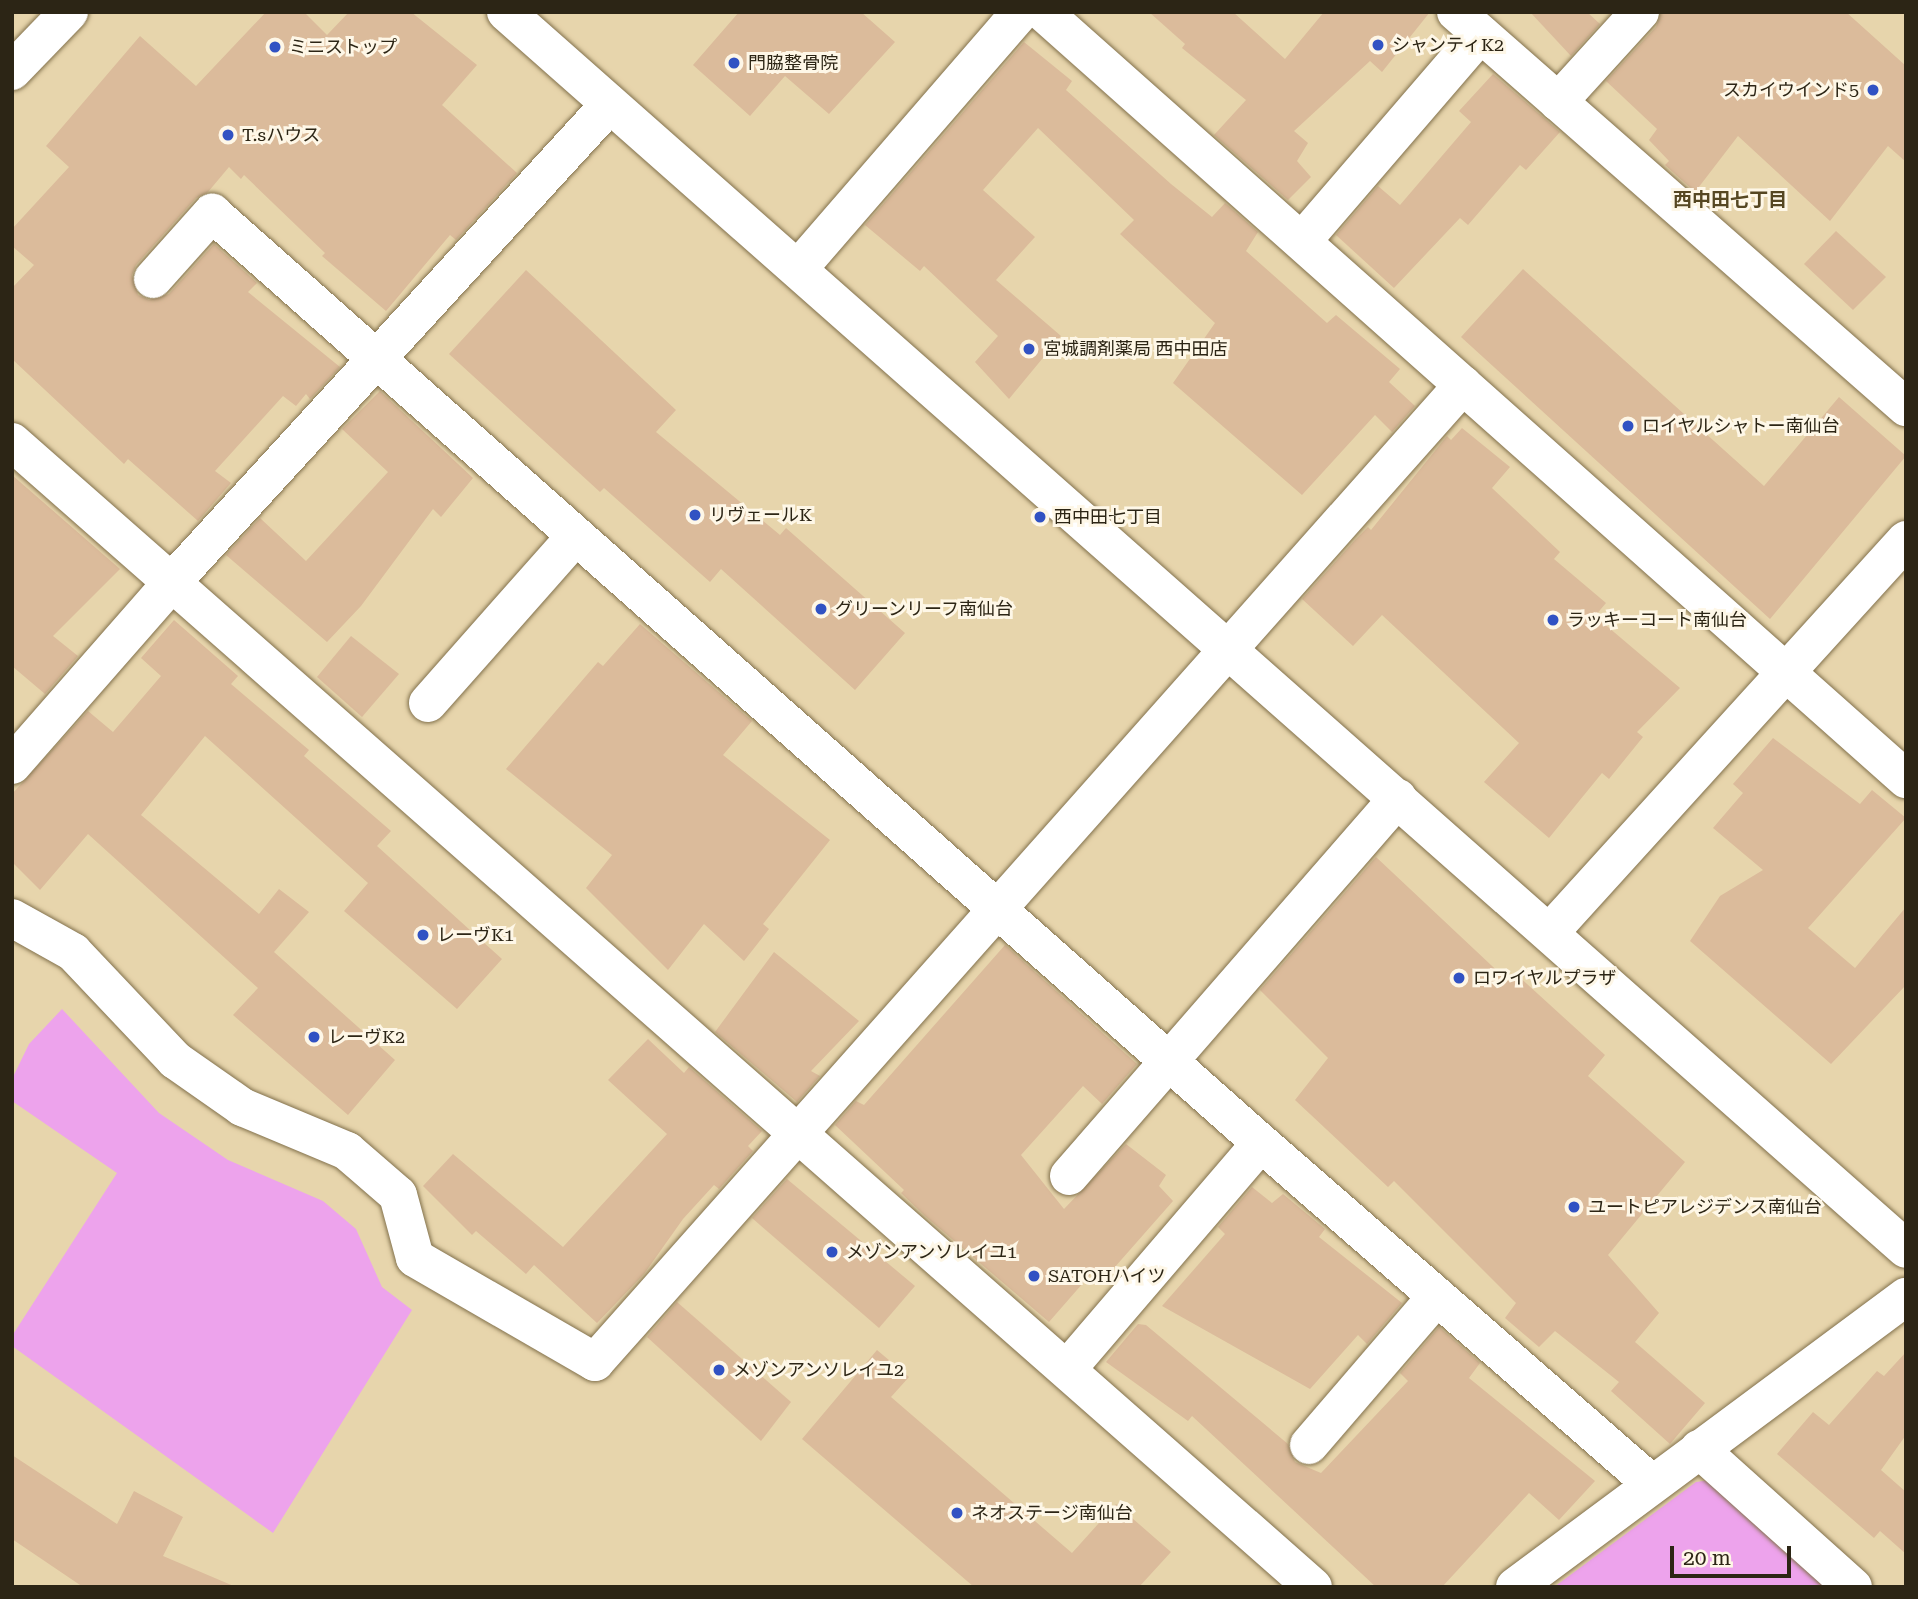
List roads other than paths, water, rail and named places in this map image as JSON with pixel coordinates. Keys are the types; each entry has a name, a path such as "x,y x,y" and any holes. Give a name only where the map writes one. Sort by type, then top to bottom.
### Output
{"street":[{"path":"12,71 69,12"},
{"path":"506,12 1551,932 1906,1249"},
{"path":"798,269 1021,12"},
{"path":"1044,12 1906,779"},
{"path":"1558,102 1640,12"},
{"path":"1303,240 1468,23 1906,407"},
{"path":"12,765 172,582 610,104"},
{"path":"153,279 212,213 380,357 576,536 1261,1143 1653,1484"},
{"path":"12,918 73,952 175,1060 242,1107 347,1151 398,1195 415,1258 595,1362 795,1134 1230,652 1463,386"},
{"path":"12,442 795,1134 1068,1368 1313,1587"},
{"path":"428,703 576,536"},
{"path":"1551,932 1906,540"},
{"path":"1069,1176 1398,798"},
{"path":"1068,1368 1261,1143"},
{"path":"1309,1445 1437,1296"},
{"path":"1515,1587 1906,1297"},
{"path":"1699,1448 1853,1587"}],"place":[{"name":"シャンティK2","path":"1378,45"},
{"name":"ミニストップ","path":"275,47"},
{"name":"門脇整骨院","path":"734,63"},
{"name":"スカイウインド5","path":"1873,90"},
{"name":"T.sハウス","path":"228,135"},
{"name":"宮城調剤薬局 西中田店","path":"1029,349"},
{"name":"ロイヤルシャトー南仙台","path":"1628,426"},
{"name":"リヴェールK","path":"695,515"},
{"name":"西中田七丁目","path":"1040,517"},
{"name":"グリーンリーフ南仙台","path":"821,609"},
{"name":"ラッキーコート南仙台","path":"1553,620"},
{"name":"レーヴK1","path":"423,935"},
{"name":"ロワイヤルプラザ","path":"1459,978"},
{"name":"レーヴK2","path":"314,1037"},
{"name":"ユートピアレジデンス南仙台","path":"1574,1207"},
{"name":"メゾンアンソレイユ1","path":"832,1252"},
{"name":"SATOHハイツ","path":"1034,1276"},
{"name":"メゾンアンソレイユ2","path":"719,1370"},
{"name":"ネオステージ南仙台","path":"957,1513"}],"district":[{"name":"西中田七丁目","path":"1730,200"}]}
